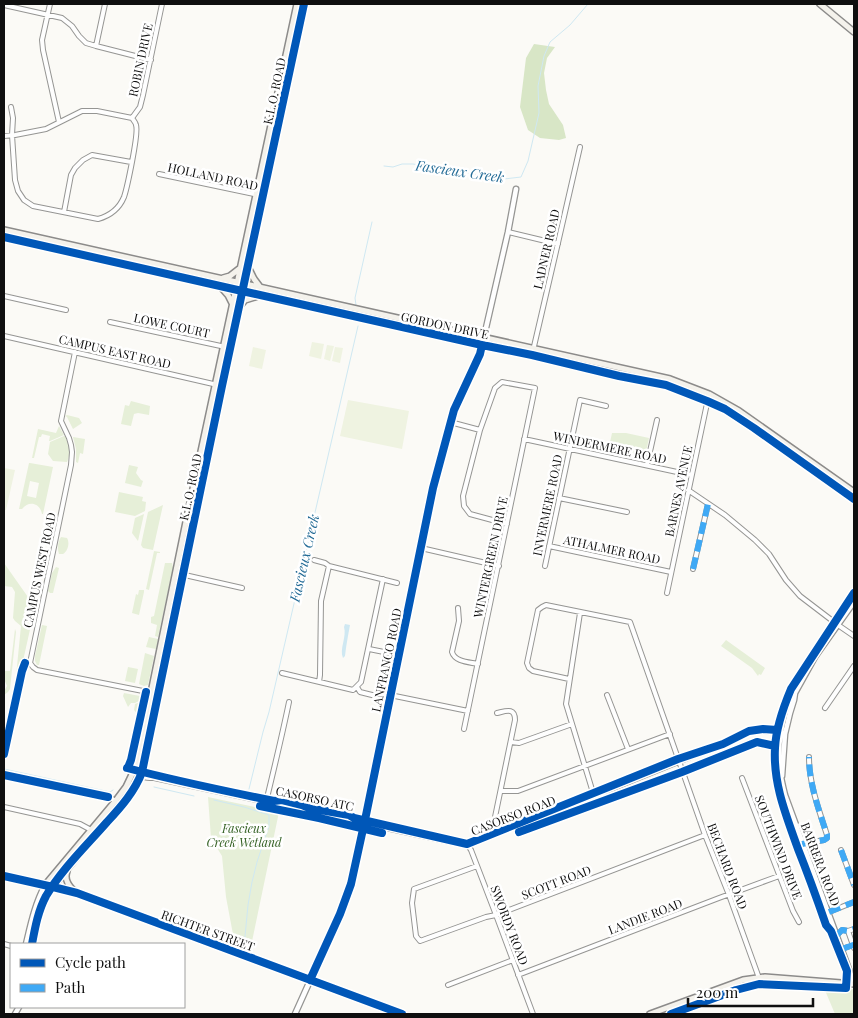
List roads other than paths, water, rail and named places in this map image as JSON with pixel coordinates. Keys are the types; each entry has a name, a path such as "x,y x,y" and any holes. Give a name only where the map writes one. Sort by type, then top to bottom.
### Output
{"main road":[{"name":"K.L.O. ROAD","path":"45,885 116,801 126,787 135,768 223,346 298,4"},
{"name":"K.L.O. ROAD","path":"53,886 68,866 120,808 132,792 141,774 238,308 304,4"},
{"path":"820,4 854,32"},
{"name":"GORDON DRIVE","path":"4,230 670,379 708,394 739,411 854,492"},
{"name":"GORDON DRIVE","path":"4,237 242,292 666,385 707,400 725,410 754,428 854,499"},
{"path":"218,278 226,278 235,274 241,264"},
{"path":"248,265 251,274 261,288"},
{"path":"220,286 230,297 232,306"},
{"path":"238,308 245,300 259,295"},
{"path":"68,866 65,875 67,882 77,893"},
{"name":"RICHTER STREET","path":"4,876 77,893 402,1014"},
{"path":"650,1014 743,980 765,977 854,984"}],"street":[{"path":"50,4 42,40 59,122"},
{"path":"96,46 105,4"},
{"name":"ROBIN DRIVE","path":"132,118 140,107 162,4"},
{"path":"4,5 62,18 72,26 86,43 151,60"},
{"path":"4,136 12,136 46,129 82,111 97,111 132,118 136,125 137,136 124,198 108,216 98,219 33,206 24,200 18,192 15,180 12,136 13,118 11,107"},
{"name":"LADNER ROAD","path":"532,355 580,147"},
{"path":"64,212 71,175 83,160 92,155 131,162"},
{"name":"HOLLAND ROAD","path":"159,174 263,196"},
{"name":"LANFRANCO ROAD","path":"295,1014 340,914 351,884 433,488 454,410 480,354 516,189"},
{"path":"508,232 558,244"},
{"path":"4,296 66,310"},
{"name":"LOWE COURT","path":"110,322 230,348"},
{"name":"CAMPUS EAST ROAD","path":"4,336 222,386"},
{"name":"CAMPUS WEST ROAD","path":"75,352 61,422 71,445 71,465 30,663 37,670 158,694"},
{"name":"WINTERGREEN DRIVE","path":"464,729 535,388 502,382 495,388 480,430"},
{"name":"BARNES AVENUE","path":"667,593 708,394"},
{"name":"INVERMERE ROAD","path":"545,566 580,400 606,406"},
{"path":"647,465 657,420"},
{"path":"450,422 480,430 463,496 464,506 470,514 507,524"},
{"name":"WINDERMERE ROAD","path":"524,439 691,475"},
{"path":"688,490 754,540 769,554 786,580 800,596 854,636"},
{"path":"559,498 627,512"},
{"path":"693,569 708,504"},
{"name":"ATHALMER ROAD","path":"549,546 671,572"},
{"path":"421,548 499,566"},
{"path":"314,560 329,566 396,583"},
{"path":"319,682 321,601 329,566"},
{"path":"176,573 242,588"},
{"path":"282,674 353,690 357,687 361,682 383,580"},
{"path":"783,733 794,700 794,693 815,657 854,602"},
{"path":"569,679 532,671 527,663 538,610 546,605 580,613 566,704 594,796"},
{"path":"458,608 459,622 452,652 453,656 458,660 478,664"},
{"name":"BECHARD ROAD","path":"580,613 630,622 670,734 678,762 729,895 758,978"},
{"path":"369,649 399,655"},
{"path":"825,708 854,666"},
{"path":"357,687 360,692 380,697"},
{"path":"390,695 468,712"},
{"path":"607,695 628,749"},
{"path":"266,802 278,757 289,702"},
{"path":"493,834 516,720 513,712 497,713"},
{"path":"511,742 519,744 572,724"},
{"name":"CASORSO ROAD","path":"141,774 364,824 467,844 594,796 749,732 783,733"},
{"name":"BARRERA ROAD","path":"783,733 781,780 785,795 854,984"},
{"path":"501,791 518,791 670,734"},
{"path":"802,844 827,838 816,803 809,770 809,757"},
{"path":"135,768 136,772 141,774"},
{"path":"4,774 108,797 116,801"},
{"name":"SOUTHWIND DRIVE","path":"742,778 798,922"},
{"path":"4,807 80,824 97,834"},
{"name":"SCOTT ROAD","path":"477,866 414,889 412,903 416,936 420,941 496,915 705,835"},
{"name":"SWORDY ROAD","path":"467,844 533,1014"},
{"path":"841,850 854,886"},
{"name":"LANDIE ROAD","path":"518,976 779,876"},
{"name":"K.L.O. ROAD","path":"26,943 34,910 45,885"},
{"name":"K.L.O. ROAD","path":"32,943 39,912 53,886"},
{"path":"829,912 854,902"},
{"path":"837,935 842,930 854,929"},
{"path":"842,949 854,946 848,931"},
{"path":"448,986 513,960"}],"water":[{"path":"345,624 350,625 345,656 343,658 342,651"}],"waterway":[{"name":"Fascieux Creek","path":"384,166 393,167 402,164 413,164 504,179 521,177 528,161 539,113 538,86 544,56 550,42 570,25 588,4"},
{"name":"Fascieux Creek","path":"356,305 355,298 372,222"},
{"name":"Fascieux Creek","path":"249,789 269,712 358,326"},
{"path":"4,769 110,792 113,790"},
{"path":"154,787 194,796"},
{"name":"Fascieux Creek","path":"214,800 269,815 269,826 252,882 244,947"}],"park label":[{"name":"Fascieux Creek Wetland","path":"244,835"}]}
